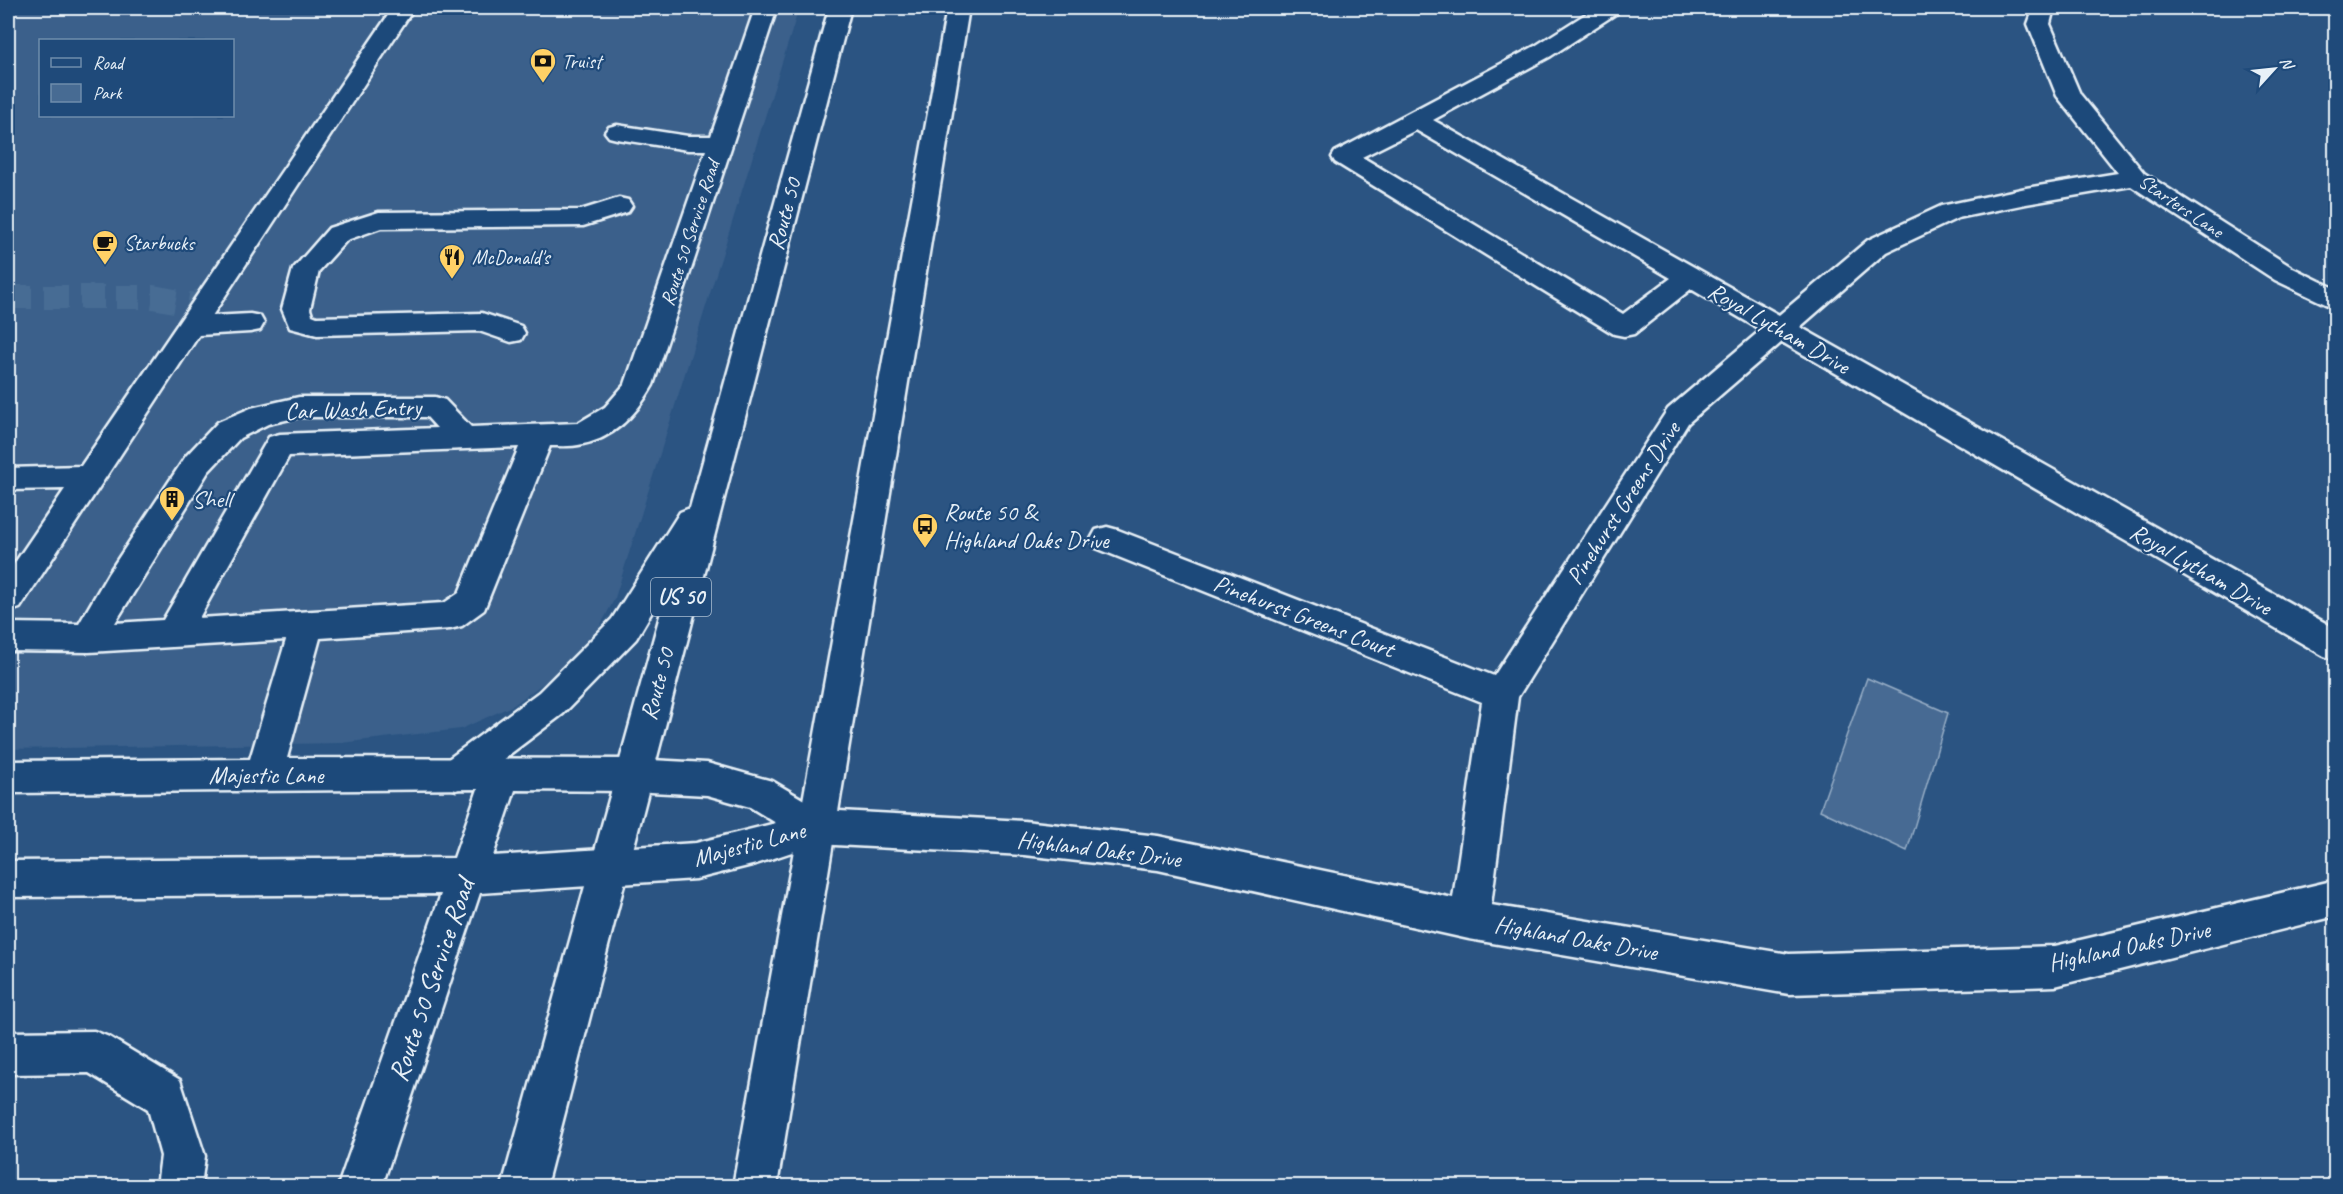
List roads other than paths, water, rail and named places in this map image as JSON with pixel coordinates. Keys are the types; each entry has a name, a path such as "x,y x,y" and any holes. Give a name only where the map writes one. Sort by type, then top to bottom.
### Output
{"main road":[{"path":"8,599 403,8"},
{"name":"Route 50 Service Road","path":"538,438 582,434 611,419 628,405 639,385 765,8"},
{"name":"Route 50","path":"524,1186 632,775 840,8"},
{"path":"755,1186 958,8"},
{"path":"1609,8 1543,51 1344,157 1624,327 1690,277"},
{"name":"Starters Lane","path":"2044,8 2039,24 2069,96 2135,178 2284,274 2336,300"},
{"name":"Royal Lytham Drive","path":"1416,120 2336,646"},
{"path":"617,132 687,143 720,143"},
{"name":"Pinehurst Greens Drive","path":"1469,920 1501,694 1678,416 1877,246 1950,212 2026,196 2135,178"},
{"path":"511,333 482,322 317,326 300,321 296,309 306,269 338,234 379,220 583,218 619,206"},
{"path":"189,326 250,323"},
{"name":"Car Wash Entry","path":"89,638 120,583 197,464 229,430 261,415 299,407 435,407 465,440"},
{"path":"8,637 89,638 174,631 450,616 471,601 538,438 280,445 174,631"},
{"path":"8,479 89,477"},
{"path":"456,774 551,703 624,629 709,491"},
{"name":"Pinehurst Greens Court","path":"1107,539 1501,694"},
{"path":"263,775 278,730 307,624"},
{"name":"Route 50 Service Road","path":"360,1186 502,774"},
{"name":"Majestic Lane","path":"8,777 502,774 632,775 707,779 759,793 816,827"},
{"name":"Majestic Lane","path":"8,879 467,876 609,868 696,861 756,847 816,827"},
{"name":"Highland Oaks Drive","path":"816,827 1024,838 1158,853 1469,920 1789,974 2055,966 2336,898"},
{"path":"8,1053 94,1052 165,1095 183,1156 179,1186"}],"tunnel":[{"path":"8,297 153,297 200,306"},
{"path":"192,305 204,307"}],"place":[{"name":"Truist","path":"543,84"},
{"name":"Starbucks","path":"105,266"},
{"name":"McDonald's","path":"452,280"},
{"name":"Shell","path":"172,522"},
{"name":"Route 50 & Highland Oaks Drive","path":"925,549"}]}
